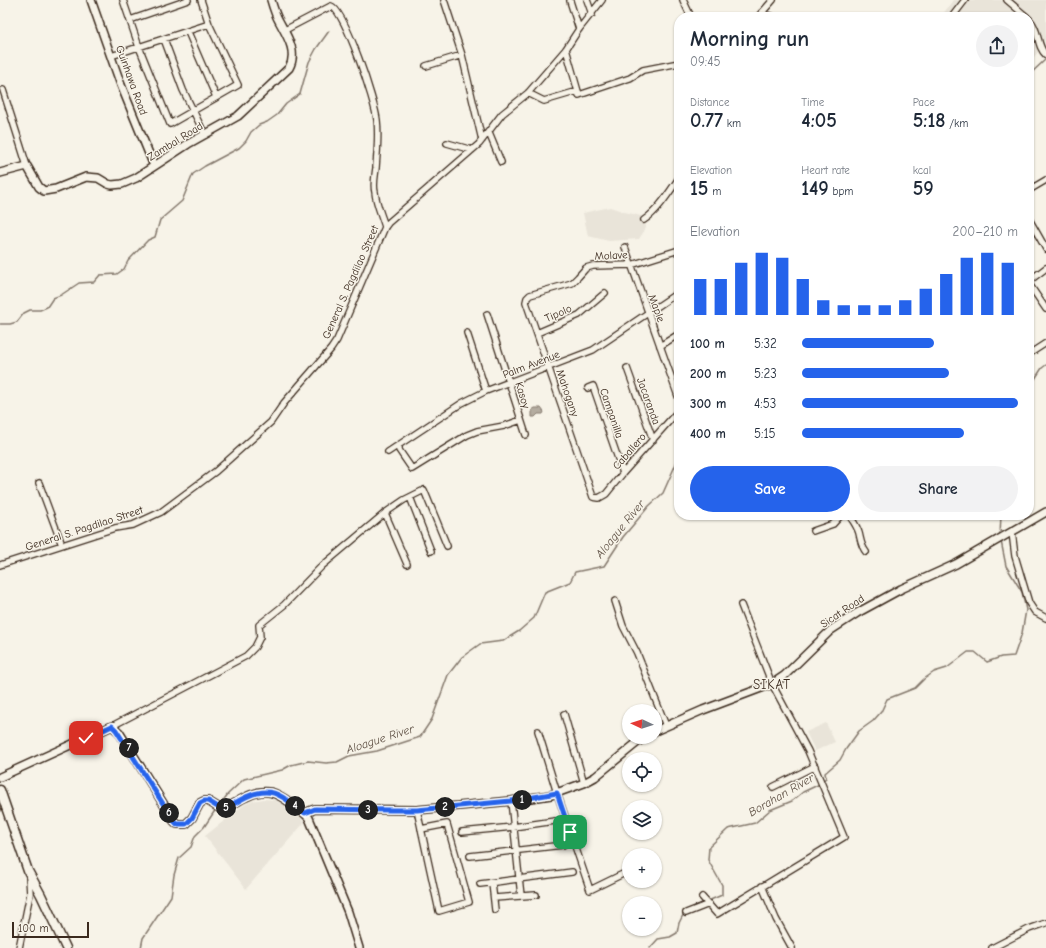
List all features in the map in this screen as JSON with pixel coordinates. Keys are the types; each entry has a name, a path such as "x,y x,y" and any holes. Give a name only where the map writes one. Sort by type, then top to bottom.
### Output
{"main road":[{"path":"0,792 28,871 66,948"}],"street":[{"name":"Guinhawa Road","path":"91,0 132,113 154,166"},
{"path":"123,0 139,46 170,124 238,85 209,24 201,0"},
{"path":"130,20 188,0"},
{"name":"Zambal Road","path":"27,166 38,187 44,191 56,189 90,176 98,178 108,184 122,184 143,174 176,151 244,111 290,68 293,56 291,45 285,30 276,15 271,0"},
{"path":"444,0 462,55 482,140"},
{"path":"587,0 592,14"},
{"name":"General S. Pagdilao Street","path":"0,565 115,528 134,525 160,512 216,471 267,426 284,403 332,349 385,227 391,220 472,150 489,133 502,114 528,93 566,49 579,28 602,0"},
{"path":"683,0 689,12"},
{"path":"956,12 964,0"},
{"path":"1007,0 1021,12"},
{"path":"570,1 579,28"},
{"path":"761,12 770,1"},
{"path":"285,30 330,6 334,8 344,24 356,50 371,94 377,118 378,139 374,192 385,227"},
{"path":"111,56 209,24"},
{"path":"1034,25 1044,53"},
{"path":"188,32 216,97"},
{"path":"164,39 192,111 205,135"},
{"path":"566,49 579,95 630,78 644,70 674,64"},
{"path":"426,66 462,55"},
{"path":"0,173 27,166 3,90"},
{"path":"528,93 544,101 578,91"},
{"path":"489,133 501,162"},
{"path":"447,143 472,150"},
{"path":"1034,187 1046,181"},
{"path":"644,220 649,217 674,185"},
{"path":"1034,228 1046,249"},
{"name":"Maple","path":"624,247 674,385"},
{"name":"Molave","path":"527,298 530,295 572,283 586,268 593,266 631,265 674,252"},
{"path":"1034,278 1046,268"},
{"path":"1034,290 1046,309"},
{"name":"Tipolo","path":"537,333 579,315 605,293"},
{"name":"Palm Avenue","path":"388,452 456,407 486,392 593,350 674,295"},
{"name":"Mahogany","path":"527,298 526,302 592,495"},
{"name":"Kasoy","path":"487,314 526,435"},
{"path":"467,333 486,392"},
{"path":"660,346 674,337"},
{"path":"1034,351 1046,343"},
{"name":"Jacaranda","path":"627,368 653,440"},
{"name":"Campanilla","path":"588,388 593,386 623,473"},
{"name":"Caballero","path":"592,495 597,498 604,496 674,416"},
{"path":"399,445 399,450 412,470 477,431 504,426 521,420"},
{"path":"40,483 62,545"},
{"path":"0,777 112,726 246,656 255,647 260,637 259,625 284,605 322,566 384,513 424,490 447,546"},
{"path":"410,497 431,551"},
{"name":"Sicat Road","path":"1034,519 1046,512"},
{"path":"384,513 407,564"},
{"path":"812,531 833,524 837,520"},
{"path":"853,520 860,534 861,546 866,552"},
{"name":"Sicat Road","path":"662,728 772,684 784,676 831,630 857,613 901,589 956,564 1032,520"},
{"path":"1012,532 1014,556 1029,603 1035,612 1046,618"},
{"path":"615,601 623,626 637,653 666,726"},
{"path":"702,897 718,914 844,837 815,766 772,684 741,605"},
{"path":"564,714 584,783"},
{"path":"112,726 119,732 177,824 186,824 192,818 200,803 204,801 208,801 221,809 231,806 250,795 264,791 279,795 305,813 309,818 341,893 352,922 359,948"},
{"path":"538,731 557,793 590,890 622,874"},
{"path":"305,813 315,809 417,810 511,801 557,793 584,783 595,777 635,744"},
{"path":"773,786 815,766"},
{"path":"511,801 521,896"},
{"path":"417,810 421,829 439,911 469,902 447,824 421,829"},
{"path":"462,832 555,821"},
{"path":"470,856 563,845"},
{"path":"18,948 30,894 28,871"},
{"path":"480,884 572,872"},
{"path":"492,882 496,910"},
{"path":"762,886 776,919 792,948"},
{"path":"494,898 536,895"},
{"path":"686,913 709,904"},
{"path":"992,948 1029,929 1046,923"}],"shaded area":[{"path":"953,0 1046,0 1046,39 1034,57 1034,12 945,12"},
{"path":"610,207 645,217 646,228 639,239 609,241 588,236 583,213"},
{"path":"535,408 541,408 544,412 543,414 538,414 535,417 532,417 532,410"},
{"path":"826,723 835,742 815,751 806,732"},
{"path":"264,799 275,800 286,806 298,814 304,823 246,889 205,836 244,805 252,801"}],"waterway":[{"path":"0,324 17,322 24,313 30,310 40,310 47,307 53,298 61,295 79,283 94,282 100,275 117,274 124,269 128,261 148,240 155,237 160,220 182,201 193,174 239,148 246,141 251,132 259,125 267,122 277,115 286,104 300,94 309,62 329,31"},
{"name":"Aloague River","path":"1034,70 1046,59"},
{"name":"Borahan River","path":"1034,380 1042,368 1046,365"},
{"name":"Aloague River","path":"219,806 228,794 244,779 282,770 291,765 308,761 326,763 337,762 349,756 377,751 420,737 432,719 448,675 462,657 480,644 503,641 519,631 534,618 545,592 570,582 575,572 604,566 623,537 649,506 663,493 674,468"},
{"name":"Borahan River","path":"1000,535 1001,520"},
{"name":"Borahan River","path":"822,781 826,778 825,773 840,760 859,731 873,721 881,712 887,699 915,688 934,672 947,668 968,652 975,652 987,662 1001,657 1014,656 1022,633 1026,610 1022,592 1006,566 1001,541"},
{"name":"Borahan River","path":"708,901 722,895 722,885 708,860 709,847 728,829 755,823 770,810 792,801 803,792 820,784"},
{"name":"Aloague River","path":"141,948 143,938 171,896 174,875 179,858 191,847 195,836 204,827 216,809"},
{"name":"Borahan River","path":"694,907 705,902"},
{"name":"Borahan River","path":"650,948 658,939 670,937 677,933 679,923 684,913"}],"district":[{"name":"SIKAT","path":"772,684"}],"route":[{"path":"86,738 112,726 119,732 174,821 177,824 182,825 186,824 192,818 200,803 204,801 208,801 221,809 231,806 245,797 264,791 273,792 279,795 305,813 315,809 417,810 511,801 557,793 570,832"}]}
